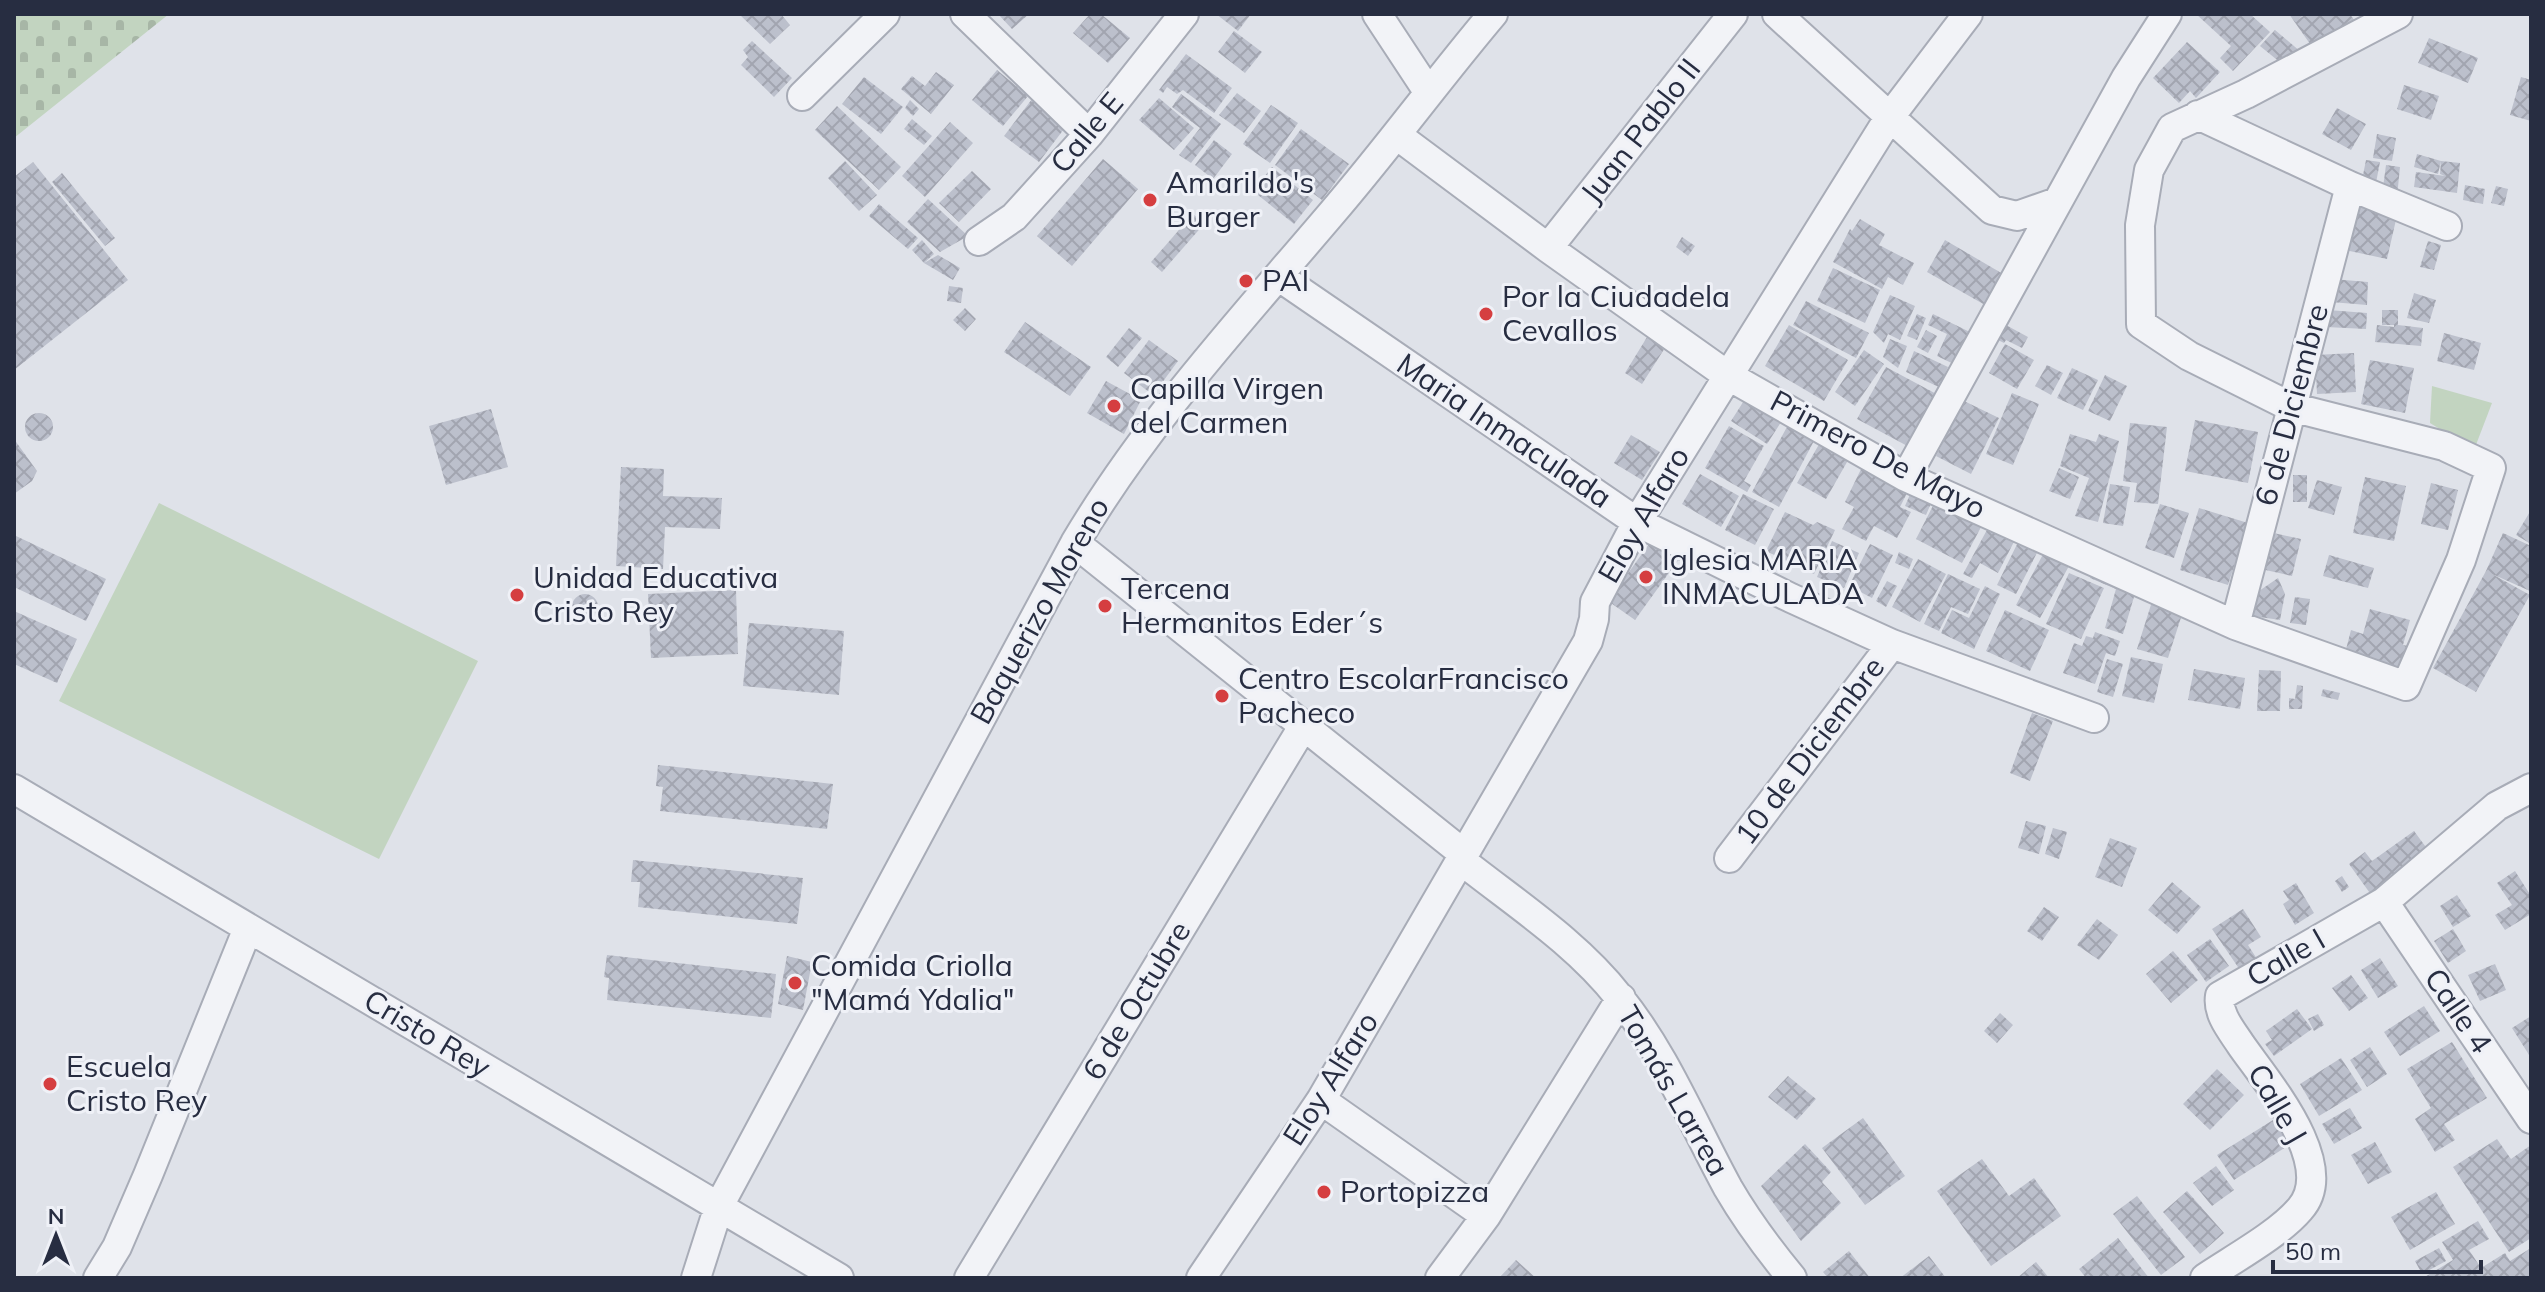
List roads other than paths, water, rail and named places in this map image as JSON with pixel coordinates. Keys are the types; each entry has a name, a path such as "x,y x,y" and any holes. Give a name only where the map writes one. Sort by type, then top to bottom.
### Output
{"street":[{"path":"802,96 885,14"},
{"path":"965,14 1089,134"},
{"name":"Calle E","path":"979,241 1014,217 1089,134 1184,14"},
{"path":"1377,14 1429,93"},
{"name":"Baquerizo Moreno","path":"696,1278 719,1206 1104,493 1139,444 1398,136 1493,14"},
{"name":"Juan Pablo II","path":"1548,248 1733,14"},
{"path":"1777,14 1992,210 2017,216 2057,202"},
{"name":"Eloy Alfaro","path":"1201,1278 1321,1100 1463,858 1588,641 1595,602 1637,522 1889,118 1968,14"},
{"path":"1906,477 2126,78 2167,14"},
{"path":"2291,407 2189,356 2141,324 2140,225 2149,170 2172,128 2246,94 2398,14"},
{"path":"2198,115 2350,186 2447,226"},
{"name":"Primero De Mayo","path":"1398,136 1548,248 1727,375 1906,477 2235,625 2406,686 2461,560 2491,468 2444,446 2291,407"},
{"name":"6 de Diciembre","path":"2235,625 2350,186"},
{"name":"Maria Inmaculada","path":"1278,276 1637,522 1892,644 2094,718"},
{"name":"Tomás Larrea","path":"1075,543 1304,725 1602,977 1621,998 1673,1082 1730,1191 1792,1278"},
{"name":"10 de Diciembre","path":"1729,858 1892,644"},
{"name":"6 de Octubre","path":"969,1278 1304,725"},
{"path":"2384,902 2497,806 2531,788"},
{"name":"Cristo Rey","path":"14,789 839,1278"},
{"name":"Calle I","path":"2230,1029 2218,1005 2220,996 2384,902"},
{"name":"Calle 4","path":"2384,902 2531,1119"},
{"path":"98,1278 117,1247 148,1175 248,928"},
{"path":"1440,1278 1486,1216 1621,998"},
{"name":"Calle J","path":"2205,1278 2302,1208 2311,1178 2299,1129 2230,1029"},
{"path":"1321,1100 1486,1216"}],"place":[{"name":"Amarildo's Burger","path":"1150,200"},
{"name":"PAI","path":"1246,281"},
{"name":"Por la Ciudadela Cevallos","path":"1486,314"},
{"name":"Capilla Virgen del Carmen","path":"1114,406"},
{"name":"Iglesia MARIA INMACULADA","path":"1646,577"},
{"name":"Unidad Educativa Cristo Rey","path":"517,595"},
{"name":"Tercena Hermanitos Eder´s","path":"1105,606"},
{"name":"Centro EscolarFrancisco Pacheco","path":"1222,696"},
{"name":"Comida Criolla \"Mamá Ydalia\"","path":"795,983"},
{"name":"Escuela Cristo Rey","path":"50,1084"},
{"name":"Portopizza","path":"1324,1192"}]}
